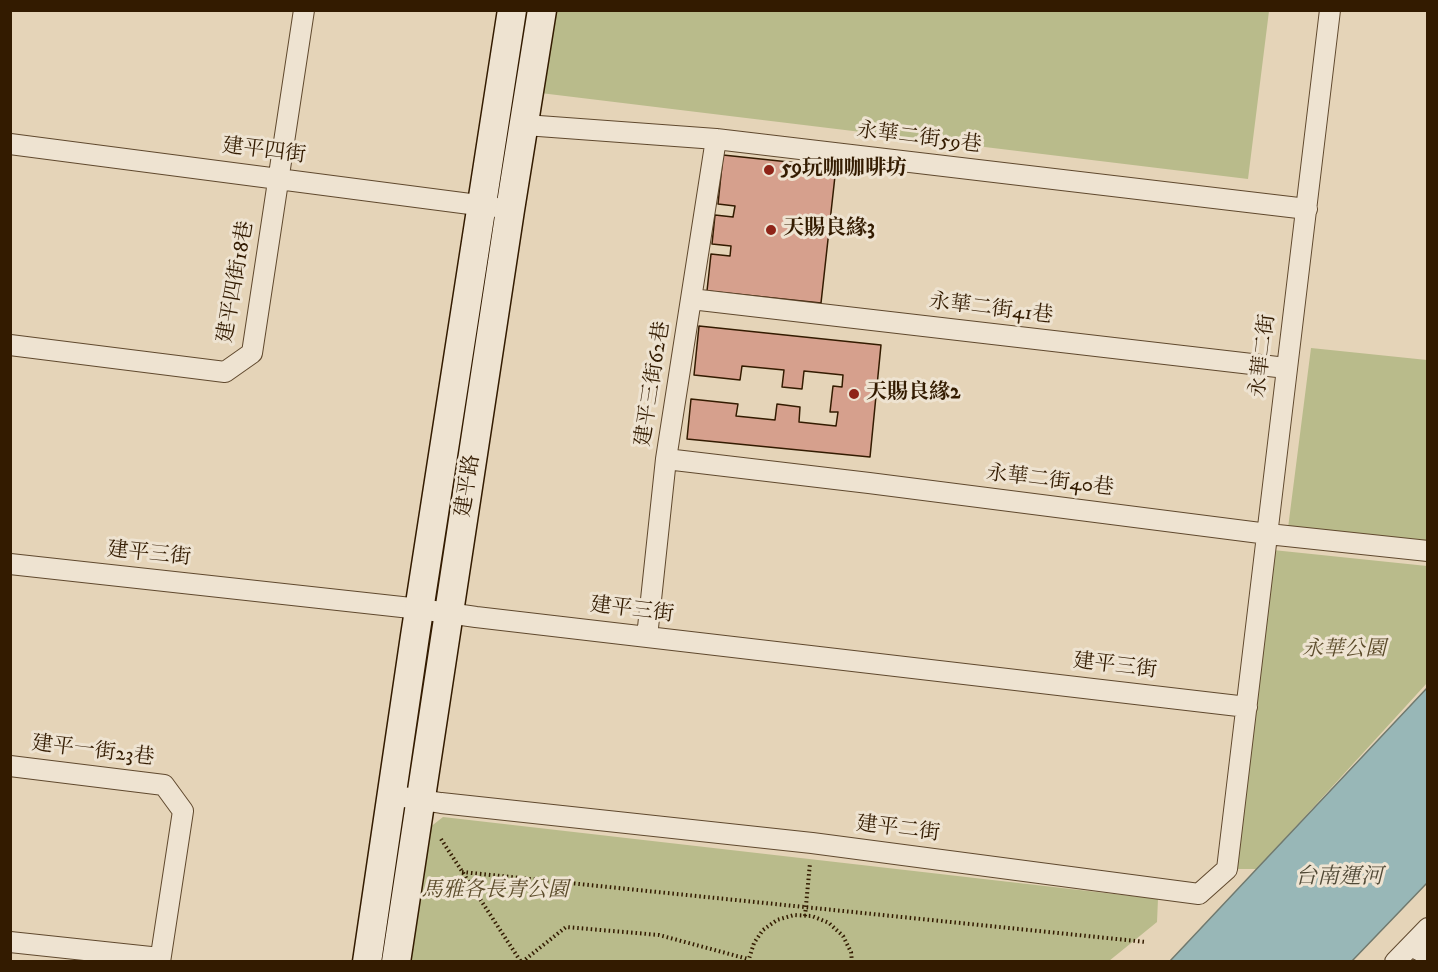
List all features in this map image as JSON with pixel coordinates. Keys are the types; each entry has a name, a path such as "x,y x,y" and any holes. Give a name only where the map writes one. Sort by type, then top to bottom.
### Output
{"street":[{"name":"建平四街18巷","path":"10,345 225,372 252,353 304,10"},
{"name":"建平路","path":"367,962 512,10"},
{"name":"建平路","path":"396,962 431,801 450,614 542,10"},
{"name":"永華二街","path":"1248,707 1286,368 1330,10"},
{"name":"永華二街59巷","path":"525,125 716,139 1307,209"},
{"name":"建平三街62巷","path":"648,637 666,459 716,139"},
{"name":"建平四街","path":"10,144 510,210"},
{"name":"永華二街41巷","path":"692,299 1286,368"},
{"name":"永華二街40巷","path":"666,459 1268,534 1428,551"},
{"name":"建平三街","path":"10,564 420,609 1248,707"},
{"name":"建平二街","path":"392,795 812,843 1199,894 1227,869 1248,707"},
{"name":"建平一街23巷","path":"10,766 164,785 183,811 160,960"},
{"path":"1395,962 1419,951 1428,928"},
{"path":"10,942 160,960"}],"path":[{"path":"431,801 437,834 521,962 566,927 660,935 748,960 754,943 763,930 777,920 794,915 812,916 830,923 843,936 851,952 852,962"},
{"path":"805,916 812,843"},
{"path":"462,872 1146,942"}],"green space":[{"path":"534,11 1269,11 1248,179 524,91"},
{"path":"1311,348 1427,360 1427,543 1288,528"},
{"name":"永華公園","path":"1273,550 1427,566 1427,683 1257,869 1235,869"},
{"name":"馬雅各長青公園","path":"443,817 1158,899 1157,922 1109,961 410,962 429,828"}],"water":[{"name":"台南運河","path":"1427,688 1427,883 1352,961 1170,961"}],"building":[{"name":"天賜良緣3","path":"723,155 836,167 821,303 707,291 711,254 730,256 731,246 712,244 715,215 733,217 735,206 718,204"},
{"name":"天賜良緣2","path":"699,326 881,345 870,457 687,439 691,399 738,404 736,416 775,420 777,404 800,407 799,422 836,426 838,412 830,412 833,386 842,387 843,375 804,371 802,389 782,387 784,370 742,366 740,380 694,375"}],"place":[{"name":"59玩咖咖啡坊","path":"769,170"},
{"name":"天賜良緣3","path":"771,230"},
{"name":"天賜良緣2","path":"854,394"}]}
